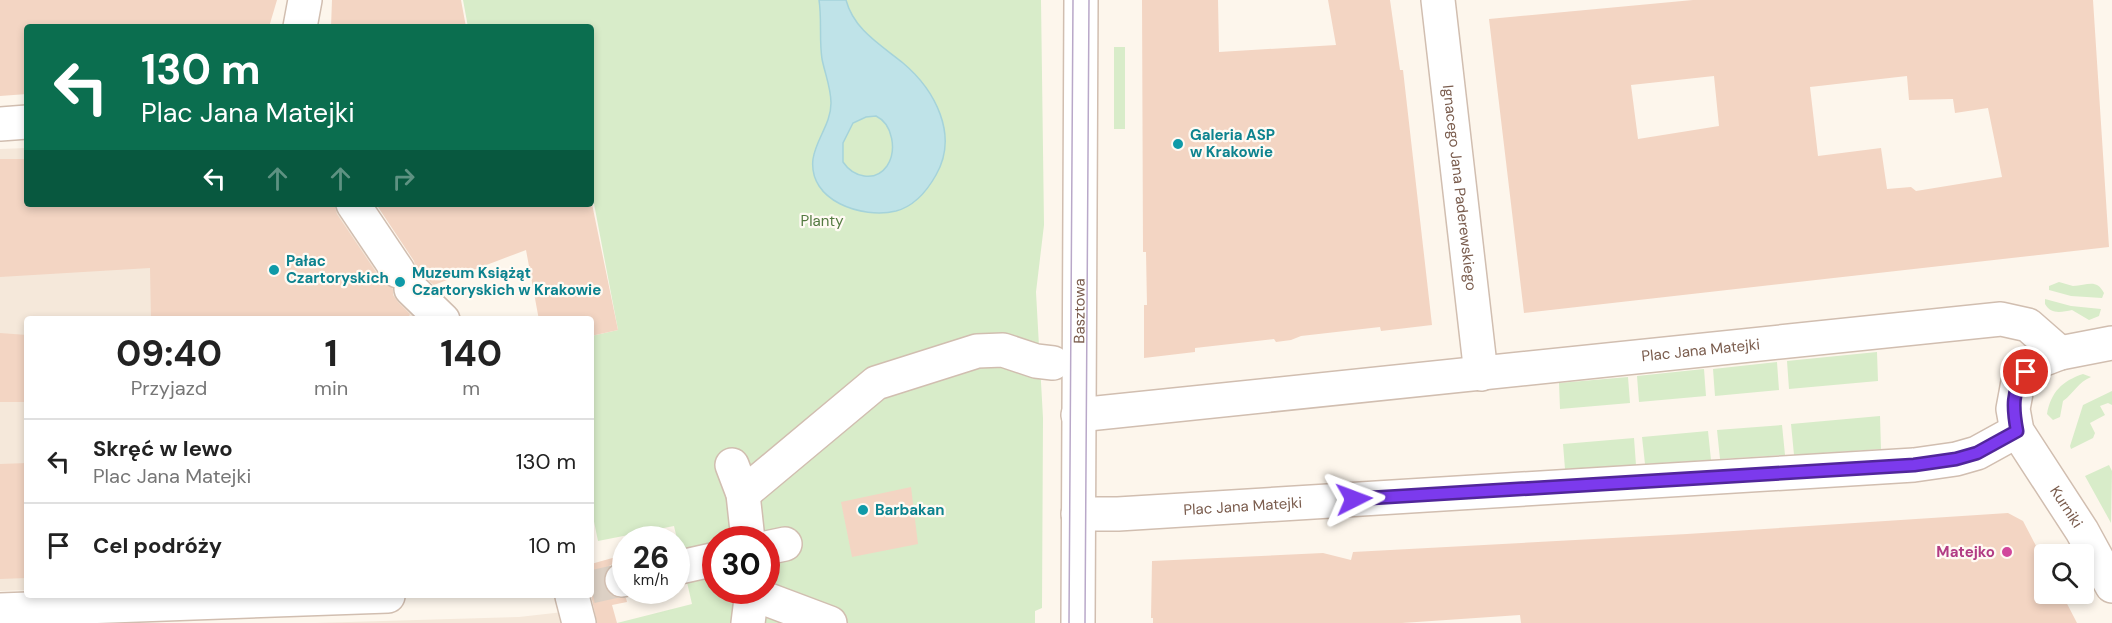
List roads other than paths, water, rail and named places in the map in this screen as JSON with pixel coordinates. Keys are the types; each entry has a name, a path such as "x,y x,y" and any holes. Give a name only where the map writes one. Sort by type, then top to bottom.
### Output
{"street":[{"path":"301,24 306,0"},
{"name":"Basztowa","path":"1078,623 1081,0"},
{"name":"Ignacego Jana Paderewskiego","path":"1438,0 1481,374"},
{"path":"0,124 24,122"},
{"path":"355,207 404,280 439,316"},
{"name":"Plac Jana Matejki","path":"1078,415 2001,319 2028,325 2060,353"},
{"path":"2017,431 2013,409 2018,382 2034,363 2060,353 2112,343"},
{"path":"746,526 738,480 876,383 977,351 1003,350 1049,364 1053,363"},
{"name":"Plac Jana Matejki","path":"1077,514 1118,514 1914,465 1956,459 1977,453 2017,431"},
{"name":"Kurniki","path":"2017,431 2082,531 2112,586"},
{"path":"0,610 333,598"},
{"path":"573,598 582,623"},
{"path":"755,604 830,623"}],"water":[{"path":"819,0 846,0 855,20 862,28 915,74 925,86 940,114 945,144 942,160 936,175 924,192 915,202 903,209 882,213 868,212 840,204 819,186 814,174 813,159 829,118 831,103 822,59","holes":["876,116 882,120 892,138 892,153 887,166 876,175 870,176 852,171 843,162 843,143 853,123 866,117"]}],"tunnel":[{"path":"594,586 612,582"}],"tram line":[{"path":"1069,623 1073,0"},
{"path":"1085,623 1089,0"}],"place":[{"name":"Galeria ASP w Krakowie","path":"1178,144"},
{"name":"Pałac Czartoryskich","path":"274,270"},
{"name":"Muzeum Książąt Czartoryskich w Krakowie","path":"400,282"},
{"name":"Barbakan","path":"863,510"},
{"name":"Matejko","path":"2007,552"}],"park label":[{"name":"Planty","path":"822,221"}]}
